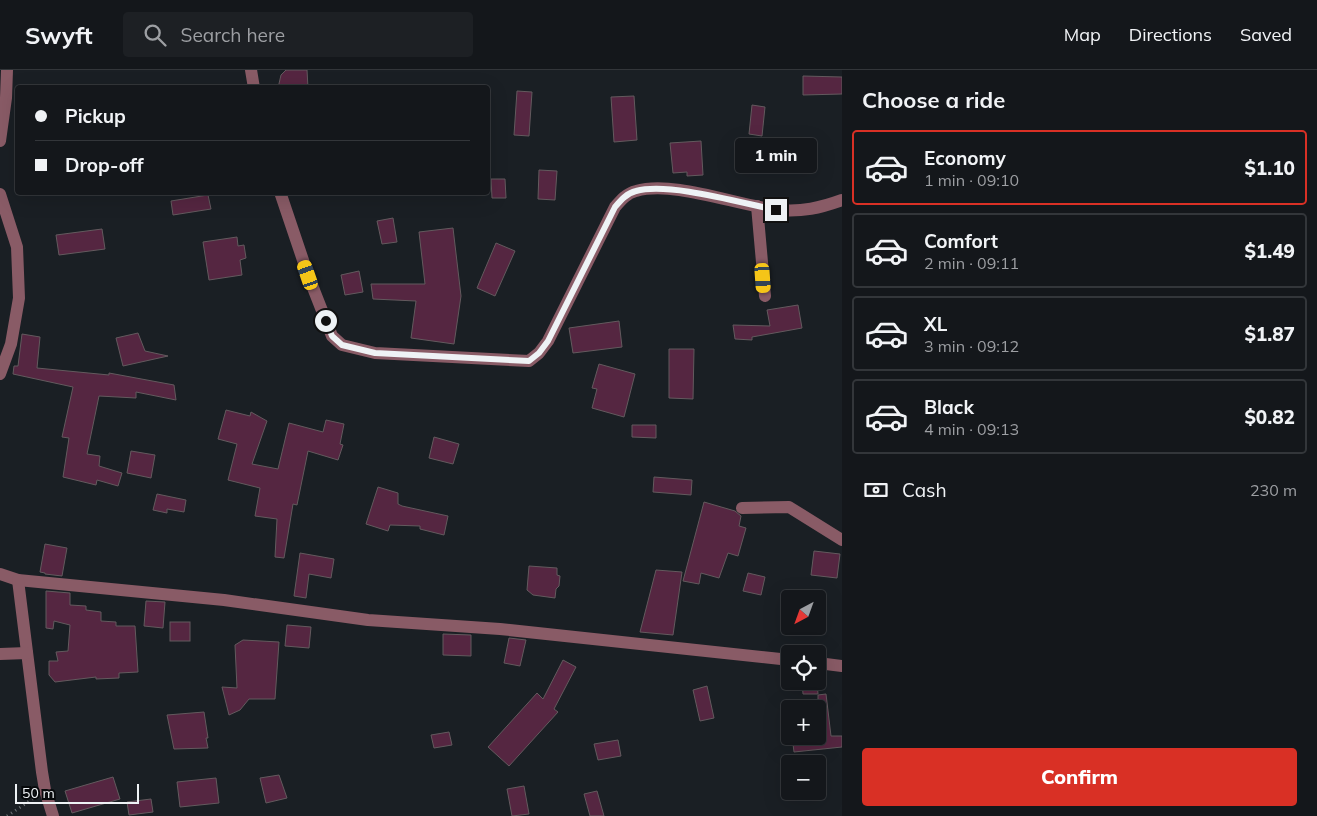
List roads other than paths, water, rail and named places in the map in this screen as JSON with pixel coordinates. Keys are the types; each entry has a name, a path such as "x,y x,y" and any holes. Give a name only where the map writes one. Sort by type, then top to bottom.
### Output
{"street":[{"path":"0,141 6,98 7,70"},
{"path":"251,70 254,85"},
{"path":"281,195 308,275 332,336 342,345 375,353 529,361 539,353 548,341 615,207 624,197 635,191 656,188 776,210 809,210 842,200"},
{"path":"0,194 17,247 19,298 11,344 0,374"},
{"path":"757,206 764,296"},
{"path":"742,508 789,507 842,540"},
{"path":"0,574 18,580 224,600 368,620 500,629 781,659"},
{"path":"18,580 44,790 53,816"},
{"path":"0,654 27,653"},
{"path":"826,664 842,666"}]}
